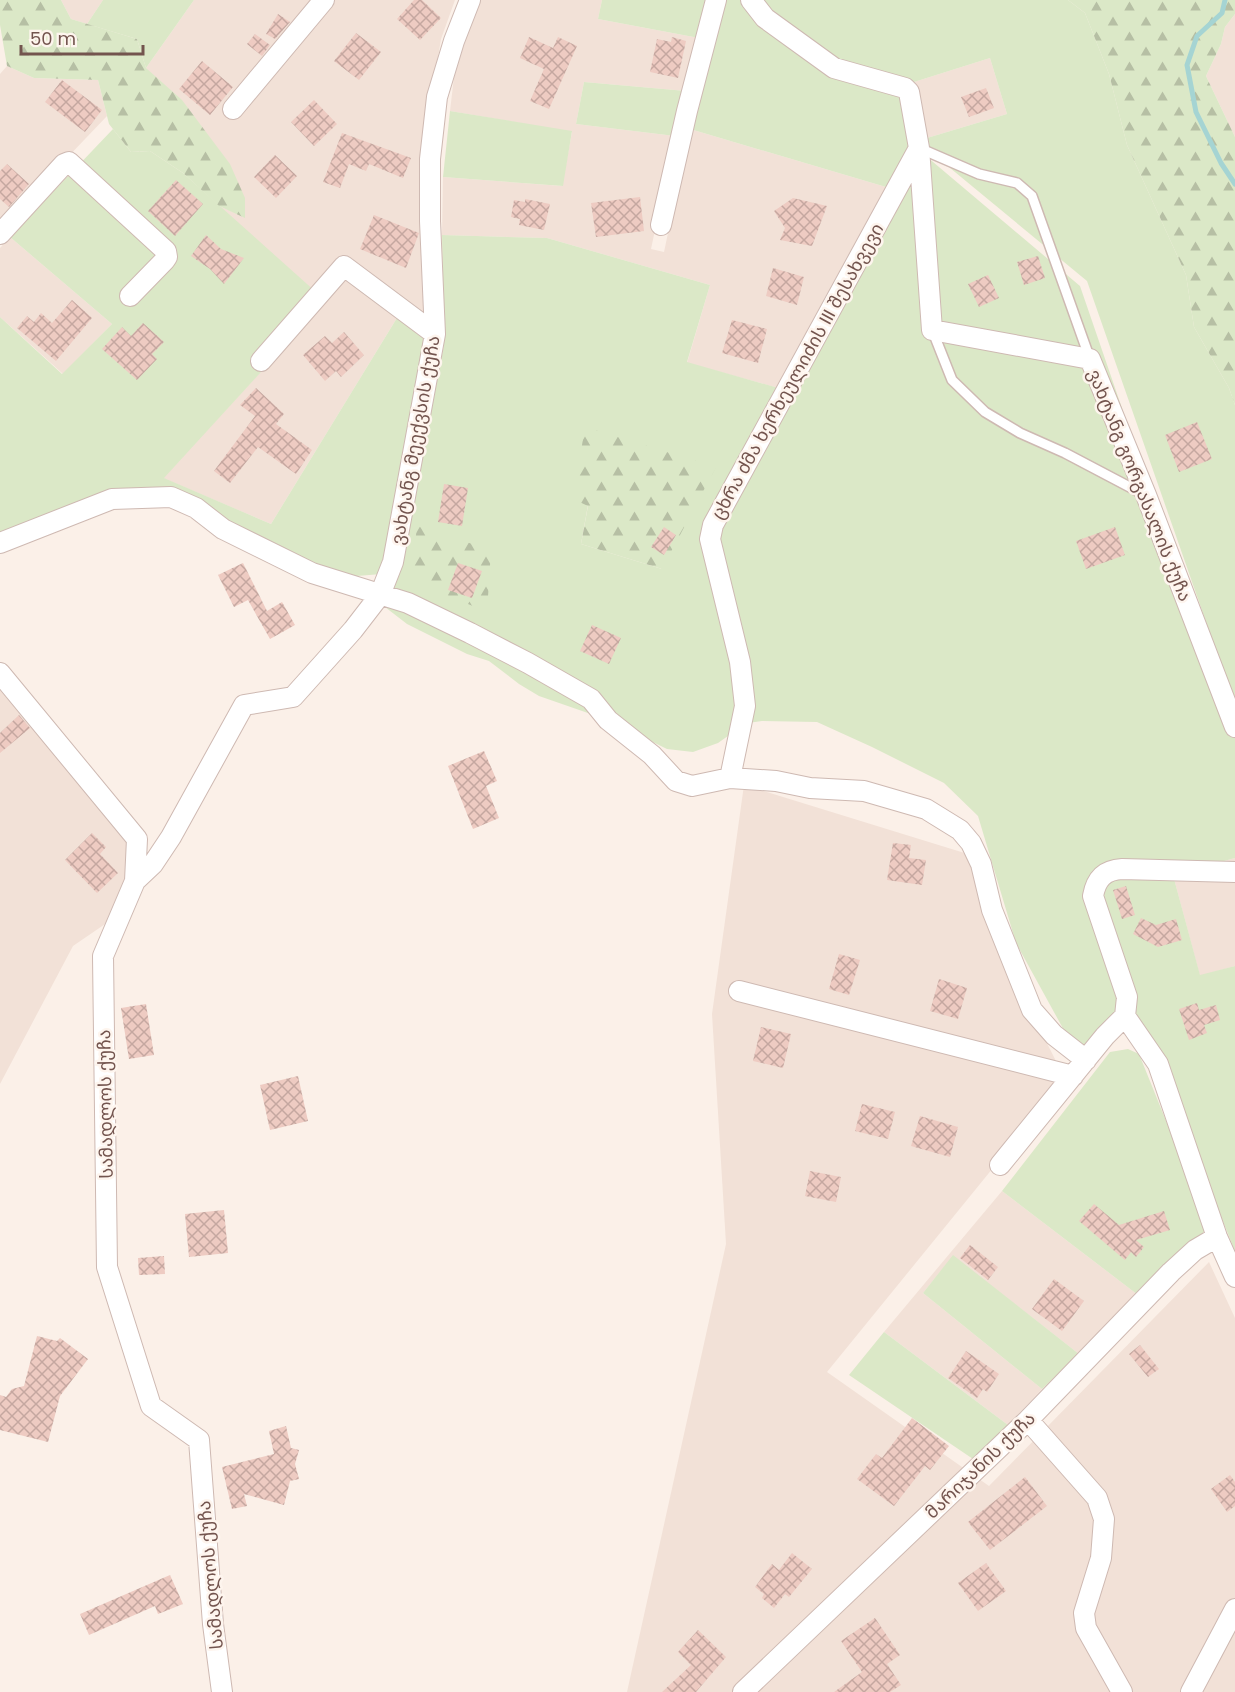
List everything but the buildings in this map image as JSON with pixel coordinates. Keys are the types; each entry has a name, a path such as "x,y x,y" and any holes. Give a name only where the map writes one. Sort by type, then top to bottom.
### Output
{"street":[{"path":"233,109 324,0"},
{"name":"ვახტანგ მეექვსის ქუჩა","path":"380,595 393,562 435,334 430,159 437,98 454,41 470,0"},
{"path":"661,225 716,0"},
{"path":"752,0 765,18 834,68 906,88 911,99 918,148 932,330"},
{"name":"ცხრა ძმა ხერხეულიძის III შესახვევი","path":"730,778 745,706 740,663 710,539 713,525 918,148"},
{"path":"0,234 64,164 69,162 166,251 165,260 130,296"},
{"path":"261,361 344,266 435,334"},
{"name":"ვახტანგ გორგასალის ქუჩა","path":"932,330 1090,359 1146,495 1235,727"},
{"path":"0,543 112,499 171,497 196,508 223,529 312,573 408,603 470,633 591,699 608,720 652,755 676,781 692,786 730,778 776,780 810,788 864,791 926,809 960,830 970,843 981,864 992,910 1032,1010 1054,1035 1086,1060"},
{"name":"სამადლოს ქუჩა","path":"222,1692 213,1624 199,1440 151,1406 107,1267 103,956 135,881 153,864 171,837 244,705 293,697 353,630 380,595"},
{"path":"0,674 137,839 135,881"},
{"path":"1000,1165 1105,1036 1125,1016 1127,997 1093,897 1095,885 1101,875 1122,869 1235,872"},
{"path":"739,991 1073,1076"},
{"path":"1125,1016 1158,1064 1217,1237 1235,1277"},
{"name":"მარიჯანის ქუჩა","path":"743,1692 1028,1420 1171,1272 1195,1250 1217,1237"},
{"path":"1028,1420 1097,1498 1104,1519 1101,1558 1084,1613 1086,1628 1122,1692"},
{"path":"1191,1692 1235,1609"}],"lane":[{"path":"918,148 979,174 1017,183 1032,196 1090,359"},
{"path":"932,330 952,380 984,412 1020,434 1065,453 1146,495"}],"shaded area":[{"path":"61,0 103,0 87,24 71,19"},
{"path":"194,0 455,0 441,39 432,94 428,322 341,258 314,292 219,206 245,217 146,68"},
{"path":"478,0 602,0 598,19 699,38 686,91 584,82 576,124 675,136 651,249 664,252 690,129 886,187 782,389 687,363 710,285 547,238 442,235 443,177 562,186 572,132 450,111 454,77"},
{"path":"1235,14 1235,137 1206,76 1221,44 1225,27"},
{"path":"990,58 1007,114 927,138 914,82"},
{"path":"7,66 34,78 98,80 107,116 0,228 0,74"},
{"path":"10,237 112,324 63,374 0,317 0,248"},
{"path":"347,275 400,313 271,524 163,478 326,301"},
{"path":"0,684 133,841 134,856 111,920 73,946 0,1084"},
{"path":"744,785 971,855 996,943 1056,1061 1054,1093 827,1372 989,1486 1209,1262 1235,1318 1235,1692 627,1692 726,1244 712,1014"},
{"path":"1235,858 1235,966 1200,976 1173,875"},
{"path":"1002,1191 1138,1295 1079,1354 953,1256 923,1293 1042,1389 1008,1425 884,1332"}],"green space":[{"path":"0,0 61,0 71,19 137,39 146,68 182,100 230,164 245,198 245,218 219,206 183,173 150,151 131,152 109,124 98,80 34,78 7,66 0,25"},
{"path":"103,0 194,0 146,68 137,39 87,24"},
{"path":"602,0 710,0 699,38 598,19"},
{"path":"722,0 745,0 760,19 904,95 913,147 886,187 690,129"},
{"path":"757,0 1068,0 1085,13 1109,74 1127,145 1186,275 1194,327 1229,388 1235,405 1235,705 1087,281 944,163 929,146 927,138 1007,114 990,58 914,82 837,63"},
{"path":"1068,0 1235,0 1235,14 1225,27 1221,44 1206,76 1235,137 1235,405 1229,388 1194,327 1186,275 1127,145 1109,74 1085,13"},
{"path":"584,82 686,91 675,136 576,124"},
{"path":"450,111 572,131 563,186 443,177"},
{"path":"113,129 131,152 150,151 183,173 326,301 164,478 271,524 400,313 430,335 382,574 344,577 228,525 171,490 0,537 0,317 62,374 112,324 10,237"},
{"path":"920,151 1080,286 1235,737 1235,858 1173,875 1200,975 1235,966 1235,1251 1156,1057 1137,1039 1125,1034 1110,1033 1082,1063 1016,943 978,816 944,783 817,722 748,723 717,528"},
{"path":"442,235 547,238 710,285 687,362 782,389 708,526 740,705 735,731 718,743 693,752 667,749 608,720 539,696 489,661 467,654 407,624 385,607 402,564 444,345","holes":["588,505 662,569 581,544"]},
{"path":"585,427 716,467 662,569 581,544 588,506 573,499"},
{"path":"417,526 491,550 487,612 411,580"},
{"path":"1128,1049 1139,1054 1209,1227 1138,1295 1002,1191 1110,1052"},
{"path":"953,1255 1079,1354 1042,1389 923,1293"},
{"path":"884,1332 1008,1425 973,1459 849,1375"}],"waterway":[{"path":"1225,0 1222,13 1197,36 1187,65 1196,112 1221,163 1235,184"}]}
